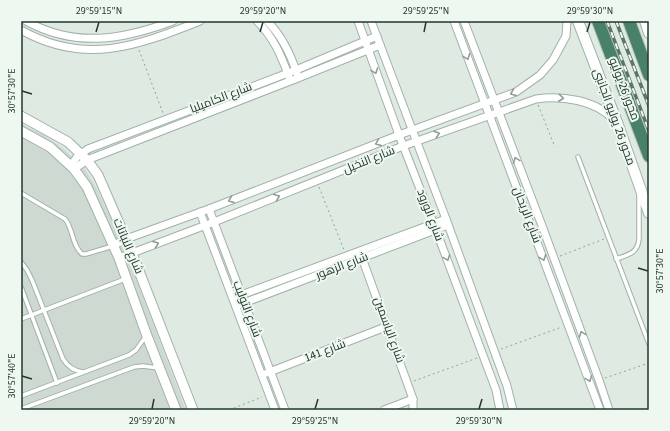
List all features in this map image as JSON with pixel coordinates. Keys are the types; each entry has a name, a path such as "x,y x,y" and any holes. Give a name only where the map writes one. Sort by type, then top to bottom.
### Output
{"highway":[{"name":"محور 26 يوليو","path":"598,21 649,156"},
{"path":"629,21 649,75"}],"main road":[{"name":"محور 26 يوليو الجانبى","path":"578,21 618,125 649,213"},
{"path":"645,21 649,33"}],"street":[{"path":"26,21 60,35 82,39 97,39 127,35 173,21"},
{"path":"21,30 44,41 74,49 98,50 137,44 200,21"},
{"path":"257,21 273,40 281,54 291,81"},
{"path":"267,21 289,51 298,78"},
{"name":"شارع الورود","path":"358,21 398,135 484,356 496,390 500,410"},
{"name":"شارع الورود","path":"371,21 495,351 512,402 513,410"},
{"name":"شارع الريحان","path":"454,21 600,410"},
{"name":"شارع الريحان","path":"464,21 554,258 609,410"},
{"name":"شارع النخيل","path":"114,245 126,239 525,87 547,68 563,44 566,36 567,21"},
{"name":"شارع الكاميليا","path":"84,157 88,149 296,70 376,36"},
{"name":"شارع الكاميليا","path":"72,167 84,157 291,81 380,45"},
{"name":"شارع النخيل","path":"119,258 214,222 403,146 536,99 548,97 579,101 594,106 608,114 618,125"},
{"name":"شارع النباتات","path":"21,116 68,142 84,157 98,176 132,253 193,410"},
{"name":"شارع النباتات","path":"21,131 50,147 72,167 88,187 114,245 147,336 161,369 174,408"},
{"name":"شارع التوليب","path":"209,208 285,410"},
{"name":"شارع التوليب","path":"200,212 275,410"},
{"name":"شارع الزهور","path":"236,306 361,254 447,222"},
{"name":"شارع الزهور","path":"232,298 347,256 361,254"},
{"name":"شارع الياسمين","path":"361,254 408,383 413,399 413,410"},
{"name":"شارع 141","path":"261,375 388,326"},
{"path":"484,356 495,351"},
{"path":"492,379 504,376"},
{"path":"384,410 413,399"}],"lane":[{"path":"578,157 616,259 648,336 649,344"},
{"path":"616,259 630,254 636,249 638,243 639,186"},
{"path":"21,193 65,218 69,224 78,250 82,254 114,245"},
{"path":"21,262 32,280 63,359 72,369 79,372 86,372"},
{"path":"21,319 126,278"},
{"path":"21,287 57,383"},
{"path":"21,396 129,355 147,336"},
{"path":"21,409 134,367 161,369"}],"path":[{"path":"137,44 165,119"},
{"path":"536,99 555,147"},
{"path":"317,181 347,256"},
{"path":"554,258 608,238"},
{"path":"495,351 568,325"},
{"path":"408,383 484,356"},
{"path":"599,380 649,362"},
{"path":"229,410 269,394"}],"shaded area":[{"path":"21,124 44,135 65,150 85,169 97,189 124,247 186,410 21,410"}],"railway":[{"path":"607,21 649,131"},
{"path":"616,21 649,106"}]}
